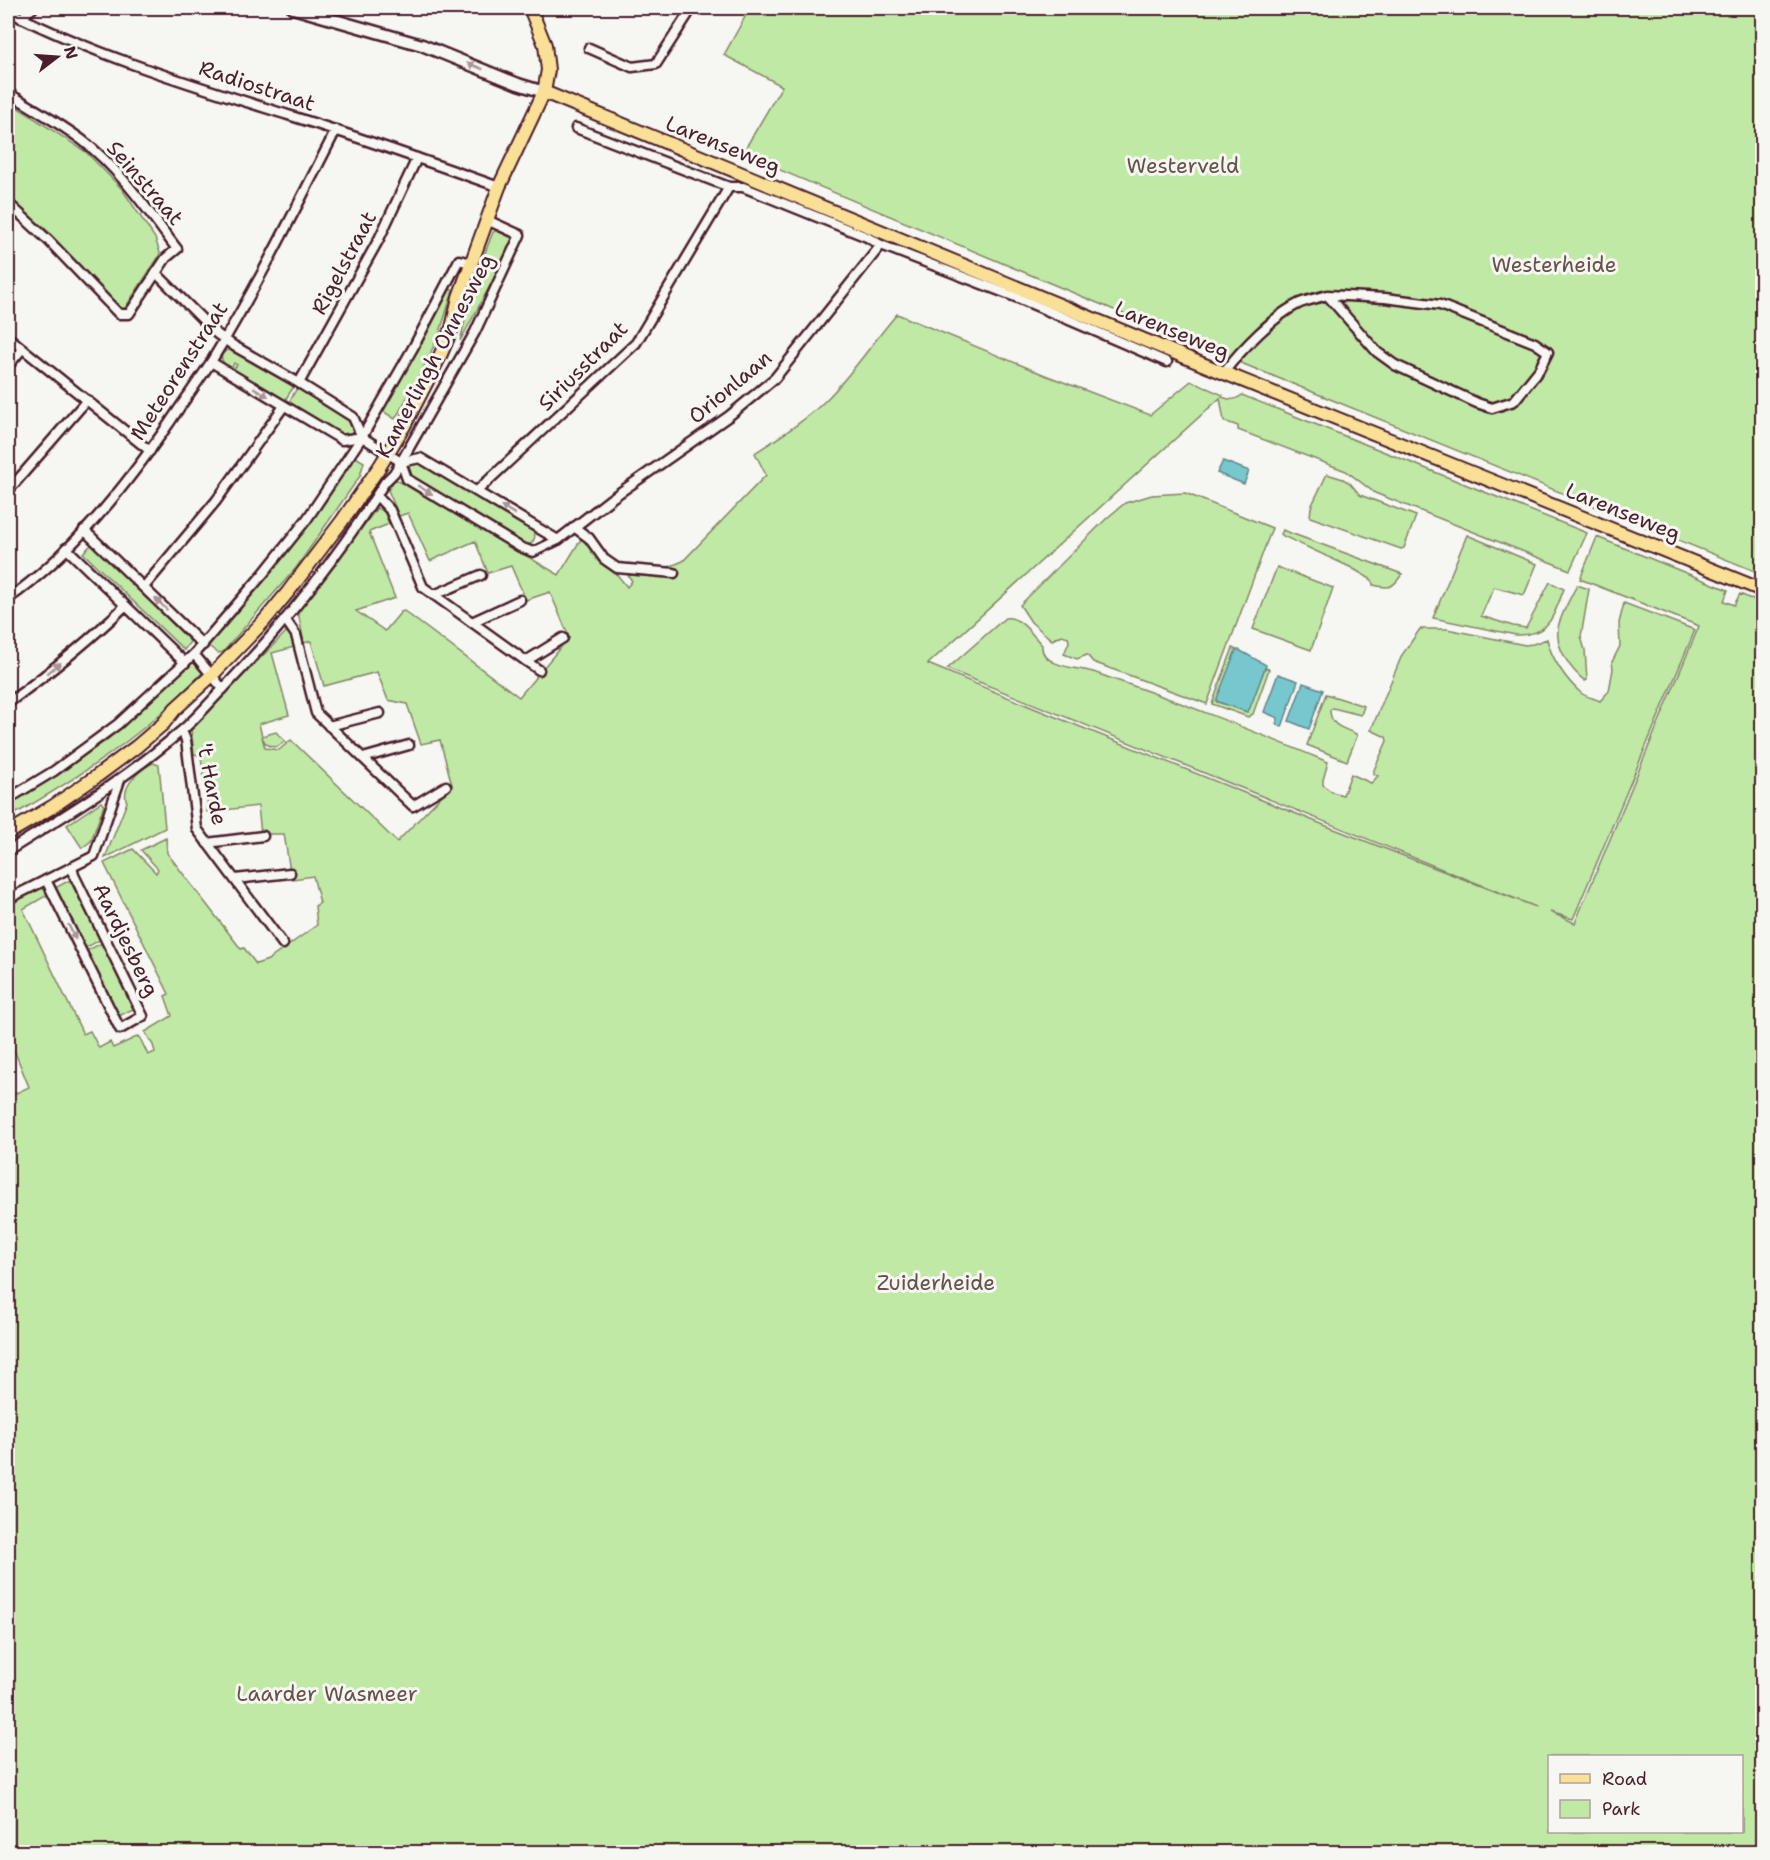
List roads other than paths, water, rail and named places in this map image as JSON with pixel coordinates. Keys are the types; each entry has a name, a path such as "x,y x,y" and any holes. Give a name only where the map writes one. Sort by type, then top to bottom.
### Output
{"main road":[{"name":"Kamerlingh Onnesweg","path":"8,833 52,807 97,776 163,724 180,714 216,682 241,655 264,621 321,550 364,490 419,398 440,356 452,328 459,297 499,187 544,92 548,69 545,45 530,8"},
{"name":"Larenseweg","path":"544,92 1207,366 1762,590"}],"street":[{"path":"21,18 33,8"},
{"path":"293,8 422,45 544,92"},
{"path":"589,48 632,67 656,64 692,8"},
{"name":"Radiostraat","path":"8,10 61,37 170,77 336,130 499,187"},
{"name":"Seinstraat","path":"8,93 83,141 103,158 146,208 177,249 166,258 156,273"},
{"name":"Larenseweg","path":"576,128 729,187 742,187 867,237 881,245 1018,298 1167,362"},
{"name":"Meteorenstraat","path":"8,599 23,588 84,530 150,451 211,362 278,246 336,130"},
{"name":"Rigelstraat","path":"299,383 379,239 417,158"},
{"name":"Siriusstraat","path":"477,491 636,343 729,187"},
{"path":"8,203 49,241 119,314 129,314 156,273 224,339"},
{"name":"Kamerlingh Onnesweg","path":"8,851 120,780 182,731 216,682 285,619 330,563 401,462 475,332 520,235 487,220"},
{"name":"Orionlaan","path":"224,339 353,417 362,436 401,462 407,479 520,547 533,552 558,540 612,498 729,416 775,378 881,245"},
{"name":"Kamerlingh Onnesweg","path":"8,799 54,771 118,724 203,645 307,519 362,436 414,346 459,260 471,263"},
{"path":"1224,372 1236,356 1285,312 1299,304 1327,295 1385,298 1440,305 1535,343 1548,352 1539,369 1514,401 1492,408 1395,365 1377,352 1327,295"},
{"path":"8,338 150,451"},
{"path":"8,366 22,349"},
{"path":"211,362 342,440 362,436"},
{"path":"8,491 87,400"},
{"path":"144,587 216,501 284,406"},
{"path":"401,462 420,458 558,540"},
{"path":"376,496 390,510 423,586 539,670"},
{"path":"574,527 589,538 604,559 617,568 674,573"},
{"path":"84,530 203,645"},
{"path":"66,548 185,663"},
{"path":"434,595 481,575"},
{"path":"472,622 520,600"},
{"path":"8,703 96,635 125,606"},
{"path":"285,619 296,635 316,713 413,806 446,786"},
{"path":"526,662 563,638"},
{"path":"194,654 216,682"},
{"path":"329,726 380,713"},
{"name":"'t Harde","path":"182,731 187,750 197,829 283,944"},
{"path":"363,758 409,745"},
{"path":"8,899 94,856 120,780"},
{"name":"'t Harde","path":"207,843 263,836"},
{"name":"Aardjesberg","path":"46,880 120,1029 143,1016 72,867"},
{"path":"235,879 290,873"}],"water":[{"path":"1223,461 1249,471 1244,484 1217,473"},
{"path":"1236,650 1266,665 1247,712 1216,701"},
{"path":"1278,674 1298,681 1282,727 1276,724 1278,718 1264,712"},
{"path":"1303,683 1323,690 1309,729 1289,721"}],"park label":[{"name":"Westerveld","path":"1183,166"},
{"name":"Westerheide","path":"1554,265"},
{"name":"Zuiderheide","path":"936,1283"},
{"name":"Laarder Wasmeer","path":"327,1694"}]}
